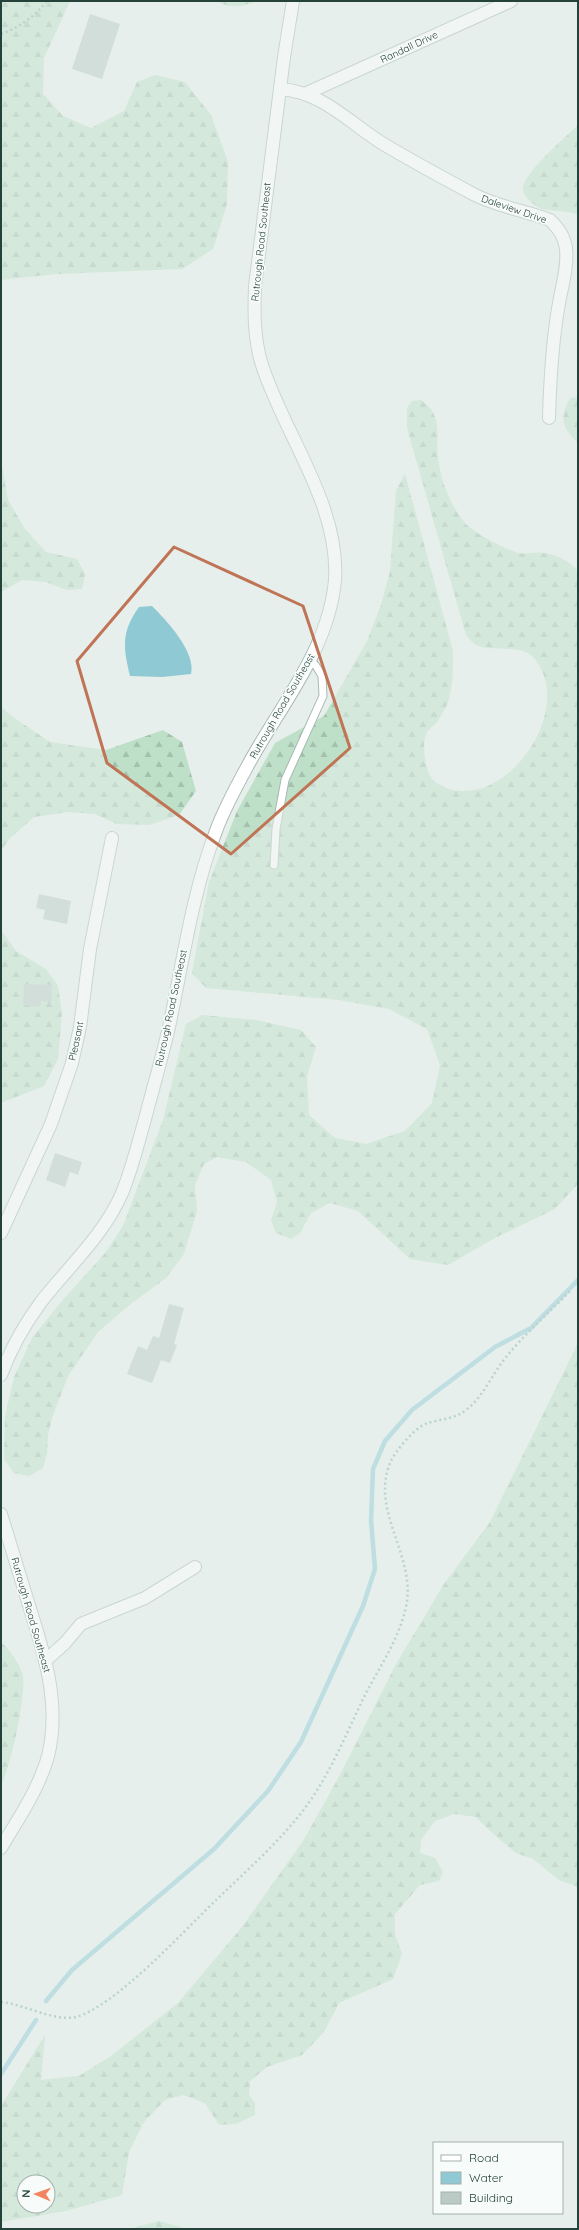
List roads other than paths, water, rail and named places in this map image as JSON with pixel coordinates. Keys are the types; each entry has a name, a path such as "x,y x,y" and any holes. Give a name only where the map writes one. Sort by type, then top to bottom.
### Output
{"street":[{"name":"Rutrough Road Southeast","path":"1,1375 20,1332 41,1302 98,1235 122,1192 157,1077 169,1027 186,934 198,888 216,832 248,764 310,660 322,633 332,601 335,576 334,553 329,524 308,472 270,388 260,360 254,316 255,286 280,89 293,1"},
{"name":"Randall Drive","path":"307,93 511,1"},
{"name":"Daleview Drive","path":"280,89 307,93 332,106 384,144 477,196 550,220 559,228 564,236 566,249 566,270 558,309 551,369 549,418"},
{"name":"Pleasant","path":"1,1233 51,1124 72,1063 80,1027 90,949 112,838"},
{"name":"Rutrough Road Southeast","path":"1,1514 45,1661 53,1706 52,1732 48,1757 41,1776 1,1848"},
{"path":"45,1661 65,1643 81,1624 145,1598 195,1567"}],"lane":[{"path":"274,865 276,830 285,780 323,696 322,676 310,660"}],"water":[{"path":"152,606 172,628 185,647 191,665 191,674 162,677 130,676 125,648 126,632 139,607"}],"waterway":[{"path":"46,2001 72,1970 214,1849 268,1791 301,1742 363,1606 375,1569 371,1520 373,1469 385,1441 412,1410 495,1347 531,1328 578,1280"},
{"path":"1,2074 36,2020"}]}
